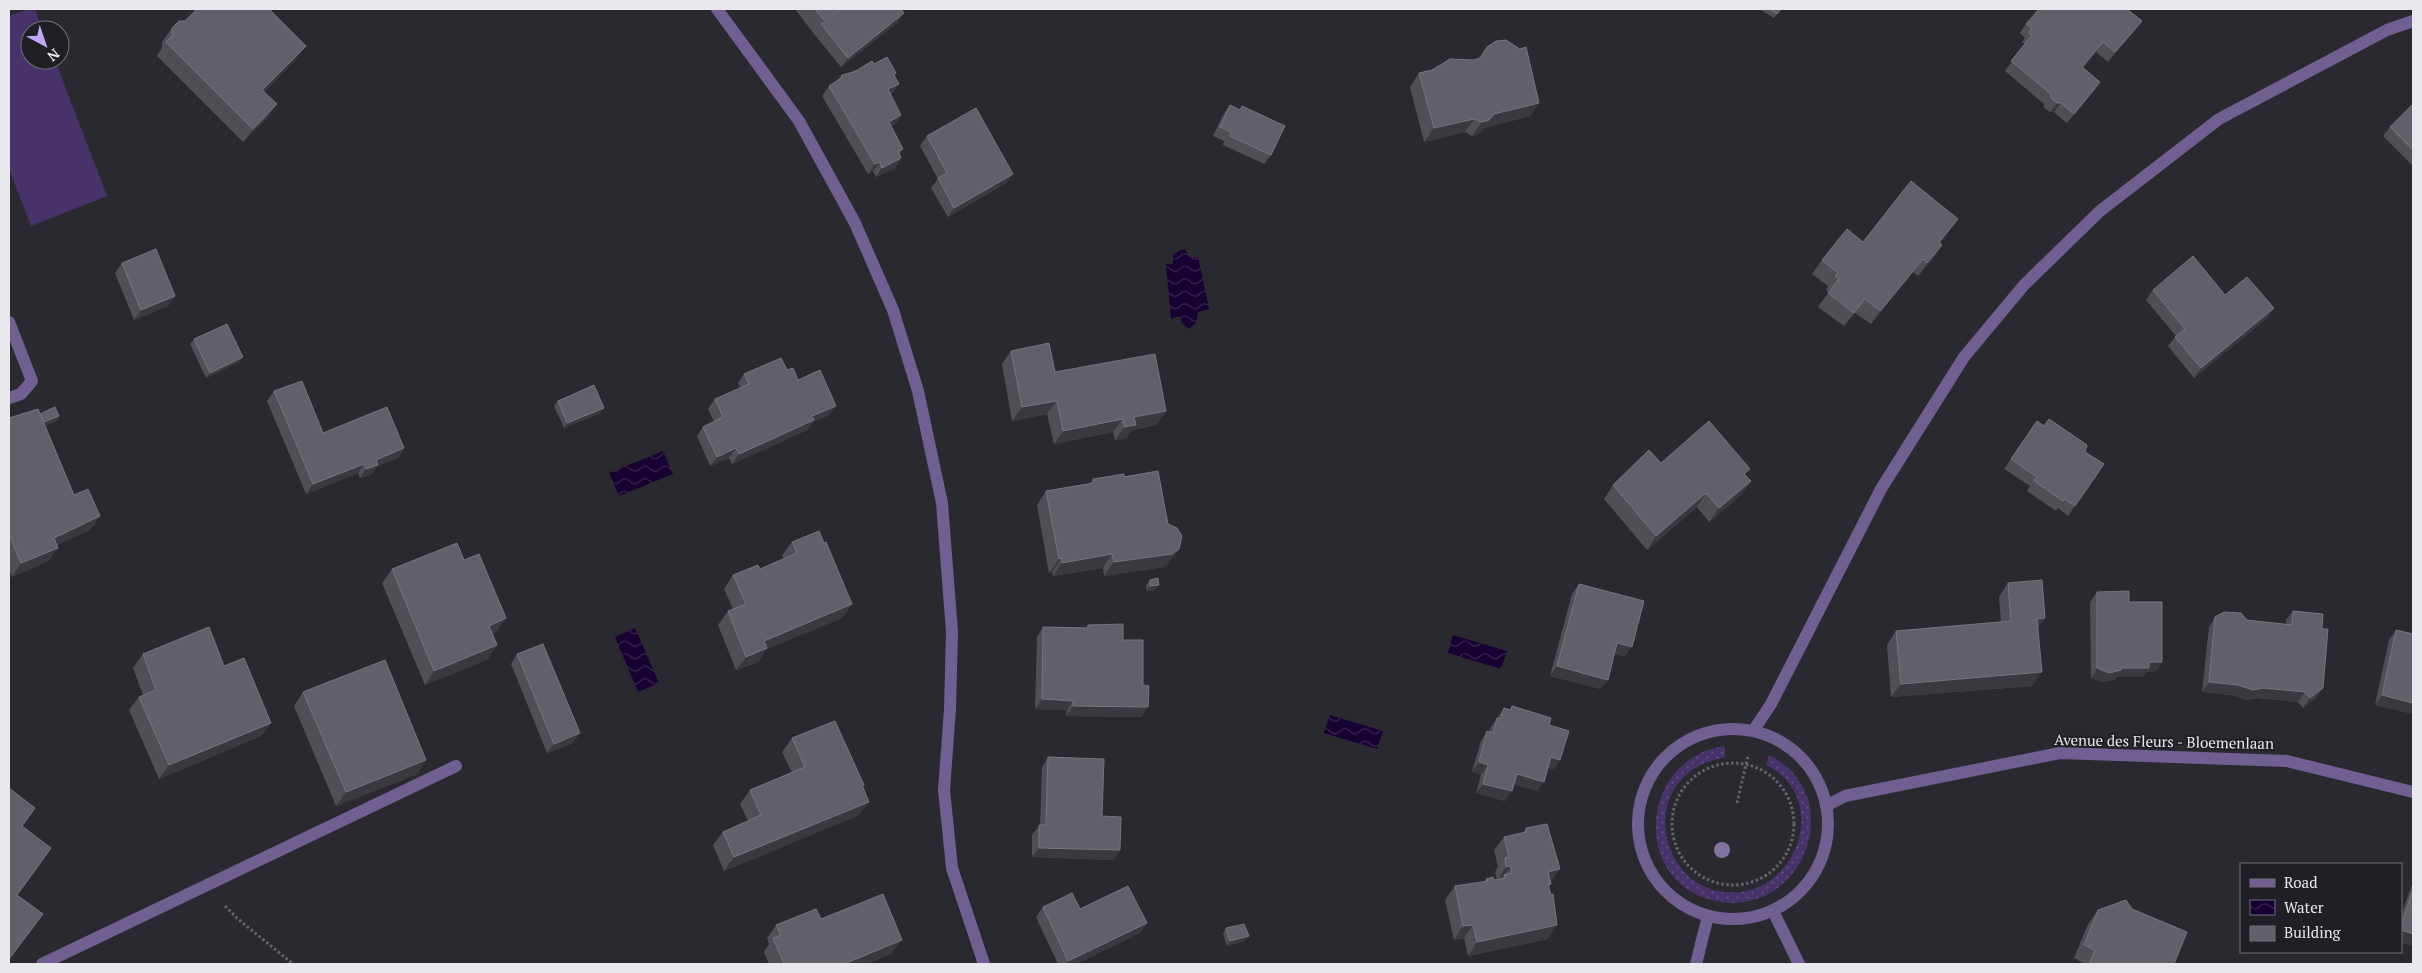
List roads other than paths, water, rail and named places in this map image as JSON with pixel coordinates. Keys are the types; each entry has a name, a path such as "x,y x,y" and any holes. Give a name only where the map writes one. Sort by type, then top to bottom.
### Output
{"street":[{"path":"717,9 799,121 855,223 893,310 918,391 942,503 952,632 950,710 944,790 952,868 984,964"},
{"path":"1753,731 1771,704 1881,489 1964,357 2024,285 2100,211 2219,119 2387,30 2413,21"},
{"path":"9,322 32,381 20,394 9,398"},
{"path":"1732,729 1753,731 1774,738 1793,750 1808,766 1820,785 1826,806 1828,827 1818,868 1801,890 1773,910 1741,919 1708,916 1689,909 1671,897 1657,882 1646,864 1639,844 1637,823 1640,802 1647,782 1659,764 1674,749 1692,738 1711,731 1732,729"},
{"name":"Avenue des Fleurs - Bloemenlaan","path":"1826,806 1844,796 2060,753 2287,761 2413,792"},
{"path":"42,964 456,766"},
{"path":"1773,910 1799,964"},
{"path":"1696,964 1708,916"}],"water":[{"path":"1185,249 1189,257 1198,257 1209,309 1198,312 1196,323 1189,329 1182,323 1180,316 1171,319 1166,264 1173,264 1173,255"},
{"path":"663,451 673,474 619,496 609,473"},
{"path":"635,628 659,683 638,692 615,637"},
{"path":"1453,635 1507,651 1501,669 1448,653"},
{"path":"1330,715 1383,731 1377,749 1324,733"}]}
